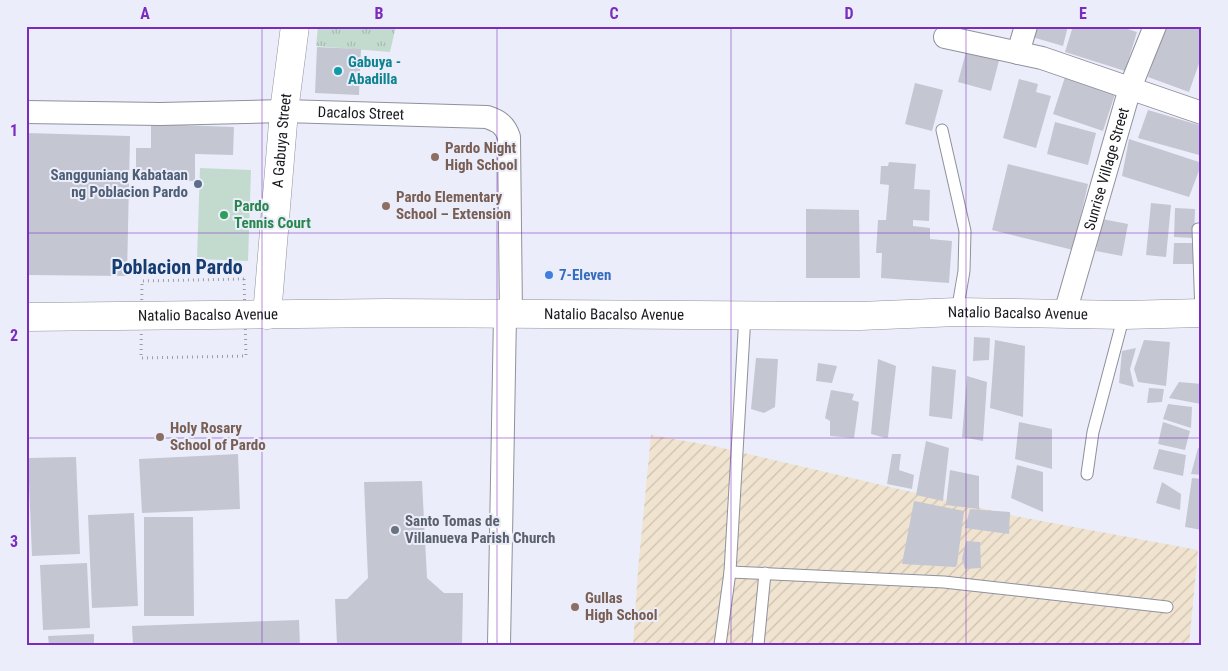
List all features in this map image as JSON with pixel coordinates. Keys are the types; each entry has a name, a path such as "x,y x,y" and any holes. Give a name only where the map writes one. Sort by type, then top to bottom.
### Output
{"main road":[{"name":"A Gabuya Street","path":"267,314 284,111 295,26"},
{"name":"Natalio Bacalso Avenue","path":"26,317 267,314 860,316 957,312 1124,315 1202,313"}],"street":[{"path":"1018,53 1026,26"},
{"name":"Sunrise Village Street","path":"1065,313 1130,88 1155,26"},
{"path":"945,37 1042,58 1202,113"},
{"name":"Dacalos Street","path":"26,112 160,114 284,111 487,117 499,121 506,129 509,137 508,315"},
{"path":"499,645 508,315"}],"lane":[{"path":"942,130 964,231 964,271 957,312"},
{"path":"1202,229 1198,229 1202,313"},
{"path":"720,645 730,572 745,315"},
{"path":"1087,474 1093,432 1124,315"},
{"path":"730,572 944,582 1167,608"},
{"path":"758,645 765,573"}],"path":[{"path":"142,281 244,279"},
{"path":"140,358 246,356"}],"shaded area":[{"path":"651,435 714,446 1015,516 1198,550 1189,645 633,645"}],"green space":[{"path":"318,26 396,26 390,52 316,46"},
{"name":"Pardo Tennis Court","path":"200,168 251,170 248,261 197,259"}],"building":[{"path":"1035,26 1068,26 1063,46 1032,37"},
{"path":"1073,26 1118,26 1137,32 1125,71 1065,52"},
{"path":"1165,26 1202,26 1202,55 1189,92 1148,77"},
{"name":"Gabuya - Abadilla","path":"317,47 361,49 359,95 315,93"},
{"path":"967,48 1000,57 991,91 958,82"},
{"path":"1065,77 1115,94 1103,131 1053,114"},
{"path":"1019,79 1038,84 1036,92 1051,96 1036,148 1003,138"},
{"path":"915,83 943,90 932,131 905,124"},
{"path":"1148,110 1202,126 1202,148 1199,155 1138,138"},
{"path":"1055,122 1096,133 1088,165 1047,154"},
{"path":"151,124 234,127 233,155 195,154 195,181 136,179 136,148 151,148"},
{"path":"26,133 130,136 127,276 26,275"},
{"path":"1129,139 1202,163 1189,197 1122,176"},
{"path":"889,162 916,164 914,189 930,190 929,221 913,220 913,226 930,228 930,239 952,241 949,283 881,278 882,253 876,253 878,220 886,220 889,185 880,184 881,166 888,166"},
{"path":"1008,164 1088,184 1073,250 992,230"},
{"path":"1151,203 1171,205 1166,257 1146,255"},
{"path":"1175,208 1195,209 1194,238 1174,237"},
{"path":"806,209 859,210 860,278 806,278"},
{"path":"1102,219 1128,224 1122,256 1096,251"},
{"path":"1174,243 1197,243 1197,264 1173,264"},
{"path":"974,337 990,338 989,360 973,361"},
{"path":"995,340 1025,346 1023,417 990,408"},
{"path":"1144,340 1170,342 1166,386 1138,382 1134,369"},
{"path":"1136,348 1130,369 1134,387 1119,383 1122,351"},
{"path":"756,358 778,359 775,407 764,413 751,409"},
{"path":"878,359 896,366 888,437 886,438 871,434"},
{"path":"818,363 837,366 832,383 816,381"},
{"path":"932,366 956,370 952,419 929,416"},
{"path":"967,376 987,382 983,441 962,437"},
{"path":"1179,382 1202,384 1201,404 1169,398"},
{"path":"1149,388 1164,389 1162,402 1147,403"},
{"path":"831,390 854,394 852,400 859,402 854,438 830,436 830,421 825,418"},
{"path":"1168,404 1192,407 1191,428 1163,419"},
{"path":"1019,422 1052,429 1052,469 1015,459"},
{"path":"1163,422 1190,431 1185,450 1158,444"},
{"path":"926,441 949,448 943,501 916,495"},
{"path":"1198,448 1202,448 1202,475 1191,474"},
{"path":"1159,449 1186,455 1183,476 1153,469"},
{"path":"238,454 240,509 142,513 139,459"},
{"path":"892,454 901,454 899,470 914,475 912,489 887,484"},
{"path":"76,457 80,554 32,556 28,458"},
{"path":"1017,465 1043,472 1043,512 1011,498"},
{"path":"950,470 979,476 979,509 946,505"},
{"path":"1192,478 1202,479 1202,530 1185,527"},
{"name":"Santo Tomas de Villanueva Parish Church","path":"422,481 427,578 444,593 463,593 462,645 337,645 335,599 347,599 368,578 364,482"},
{"path":"1162,482 1181,494 1180,510 1156,503"},
{"path":"914,501 964,511 957,565 955,567 902,564"},
{"path":"970,509 1010,512 1009,534 965,528"},
{"path":"134,513 138,606 92,608 88,515"},
{"path":"144,517 193,517 194,616 144,616"},
{"path":"966,541 980,542 981,568 965,569 962,559"},
{"path":"87,563 90,628 43,630 40,565"},
{"path":"299,620 300,645 133,645 132,626"},
{"path":"94,634 94,645 49,645 48,636"}],"place":[{"name":"Gabuya - Abadilla","path":"338,71"},
{"name":"Pardo Night High School","path":"435,157"},
{"name":"Sangguniang Kabataan ng Poblacion Pardo","path":"198,184"},
{"name":"Pardo Elementary School – Extension","path":"386,206"},
{"name":"Pardo Tennis Court","path":"224,215"},
{"name":"7-Eleven","path":"549,275"},
{"name":"Holy Rosary School of Pardo","path":"160,437"},
{"name":"Santo Tomas de Villanueva Parish Church","path":"395,530"},
{"name":"Gullas High School","path":"575,607"}],"district":[{"name":"Poblacion Pardo","path":"177,267"}]}
